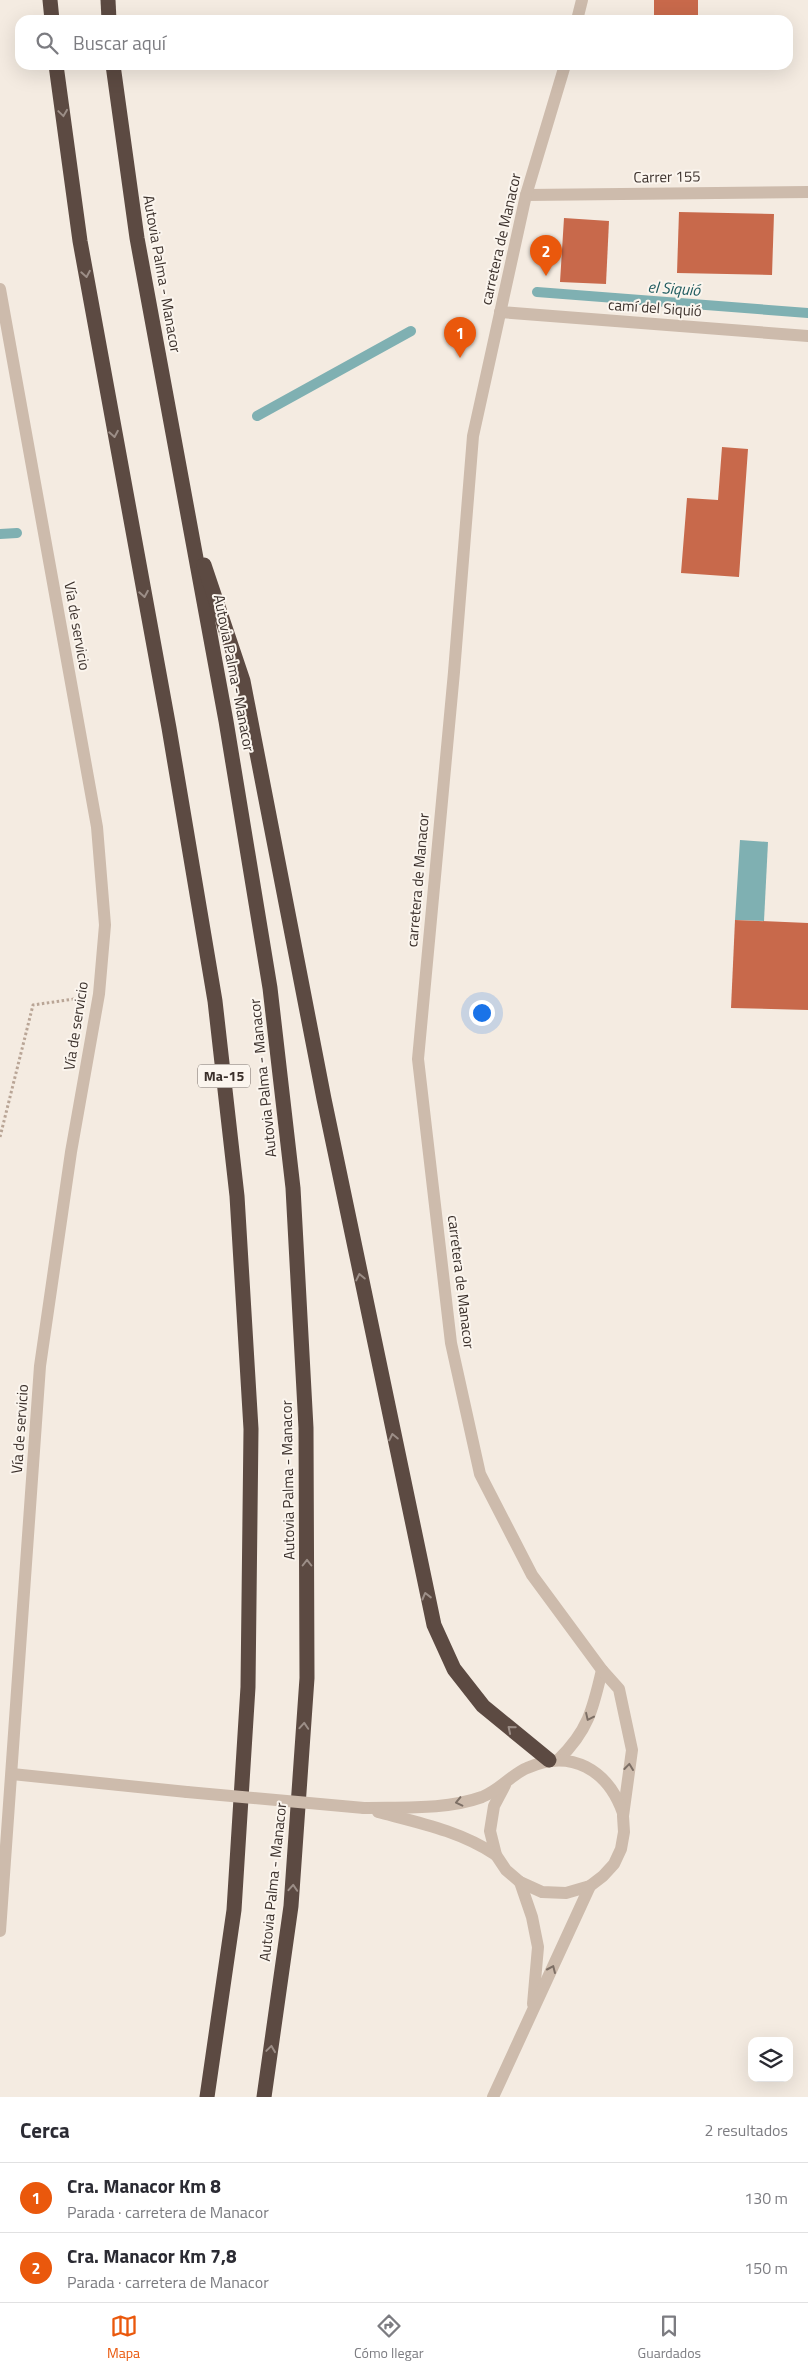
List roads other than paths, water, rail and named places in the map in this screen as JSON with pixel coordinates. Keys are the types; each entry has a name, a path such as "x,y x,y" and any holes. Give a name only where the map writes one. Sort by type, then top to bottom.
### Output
{"highway":[{"path":"50,0 52,15"},
{"path":"108,0 109,15"},
{"name":"Ma-15","path":"57,70 80,241 169,728 215,1001 237,1196 251,1429 248,1687 234,1910 207,2097"},
{"name":"Autovia Palma - Manacor","path":"115,70 137,238 226,721 270,988 293,1188 306,1428 307,1678 291,1906 264,2097"},
{"path":"186,509 243,681 324,1098 434,1625 454,1670 483,1706 554,1760"}],"street":[{"path":"578,15 582,0"},
{"name":"carretera de Manacor","path":"564,70 526,195 473,436 455,662 418,1060 450,1343 480,1474 532,1575 602,1670 619,1689 632,1750 623,1816"},
{"name":"Carrer 155","path":"526,195 808,192"},
{"name":"Vía de servicio","path":"0,289 97,827 105,925 99,994 71,1152 40,1366 12,1774"},
{"name":"camí del Siquió","path":"500,312 808,336"},
{"path":"0,1931 12,1774 364,1808 446,1805 481,1797 505,1785 525,1768 554,1760 573,1745 592,1714 602,1670"},
{"path":"505,1785 494,1806 490,1831 496,1855 506,1870 520,1882 542,1892 566,1893 590,1886 614,1864 621,1848 624,1832 623,1816 618,1798 607,1782 593,1770 576,1763 554,1760"},
{"path":"364,1808 442,1828 474,1841 496,1855"},
{"path":"520,1882 532,1917 538,1947 532,2014"},
{"path":"493,2097 590,1886"}],"water":[{"path":"740,840 768,842 764,921 735,920"}],"waterway":[{"name":"el Siquió","path":"537,292 808,313"},
{"name":"el Siquió","path":"257,416 411,331"},
{"name":"el Siquió","path":"0,534 17,533"}],"place":[{"name":"Cra. Manacor Km 7,8","path":"546,276"},
{"name":"Cra. Manacor Km 8","path":"460,358"}]}
